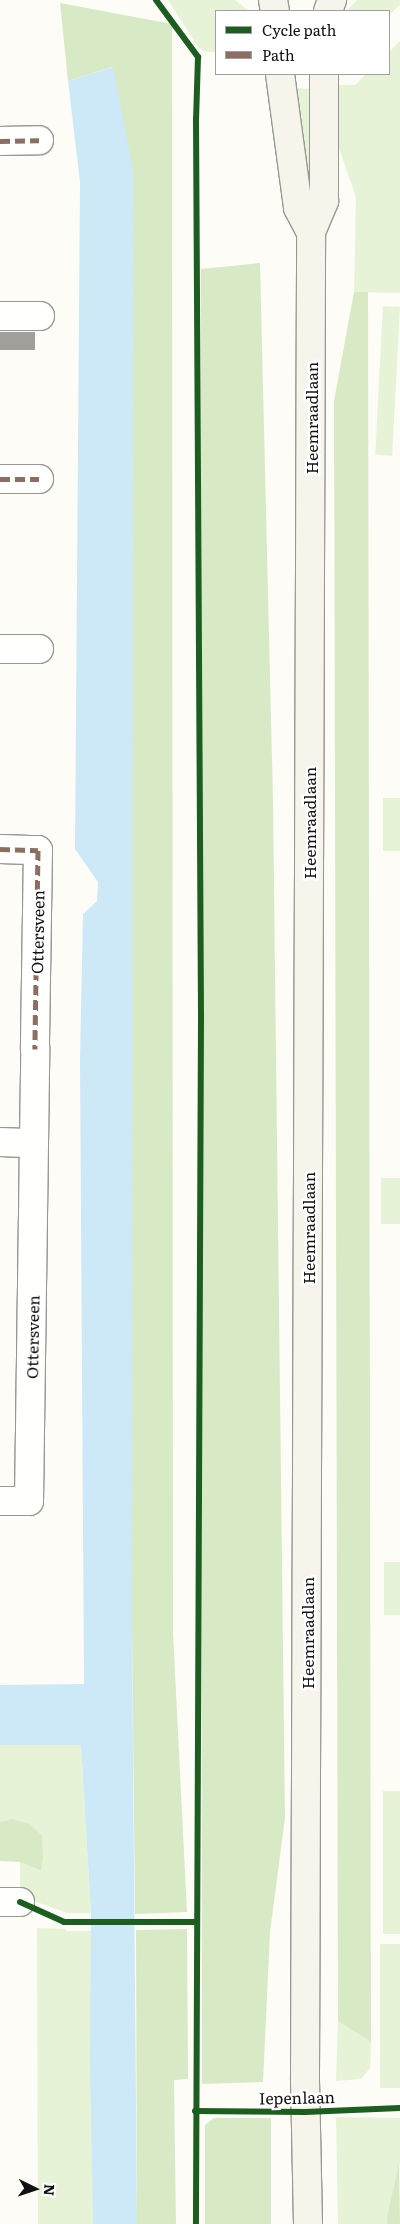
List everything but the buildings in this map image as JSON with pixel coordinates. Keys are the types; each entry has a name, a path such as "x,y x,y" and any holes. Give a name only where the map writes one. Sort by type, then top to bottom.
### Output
{"main road":[{"path":"280,75 298,208 312,232"},
{"name":"Heemraadlaan","path":"308,2224 305,2103 312,232 324,201 324,75"}],"street":[{"path":"0,141 39,140"},
{"path":"0,316 40,316"},
{"path":"0,479 39,479"},
{"path":"0,649 38,648"},
{"name":"Ottersveen","path":"0,849 38,850 29,1501 0,1501"},
{"path":"0,1142 34,1143"}],"green space":[{"path":"168,0 235,0 248,10 215,10 215,52 205,52 198,47"},
{"path":"357,0 400,0 400,5 390,14 390,10 347,10"},
{"path":"60,3 172,24 173,1632 187,1912 135,1914 132,1632 132,474 112,67 68,81"},
{"path":"400,41 400,293 354,292 356,197 333,131 334,85 355,85 365,75 390,75 390,51"},
{"path":"293,88 312,89 312,207 309,209"},
{"path":"260,263 273,800 285,1818 270,1932 263,2082 202,2084 201,269"},
{"path":"354,292 368,292 371,2042 338,2021 334,401"},
{"path":"383,306 400,307 392,456 375,455"},
{"path":"383,798 400,798 400,851 383,851"},
{"path":"381,1178 400,1178 400,1224 381,1224"},
{"path":"384,1562 400,1562 400,1615 384,1615"},
{"path":"0,1745 81,1745 91,1913 67,1913 20,1896 20,1862 40,1871 11,1819 0,1822"},
{"path":"383,1791 400,1791 400,1934 383,1934"},
{"path":"11,1819 30,1824 42,1836 43,1858 41,1871 20,1862 0,1861 0,1822"},
{"path":"37,1928 91,1931 93,2224 38,2224"},
{"path":"187,1929 188,2079 174,2080 176,2224 137,2224 136,1930"},
{"path":"380,1944 400,1944 400,2088 380,2088"},
{"path":"338,2021 371,2042 370,2068 361,2079 336,2081"},
{"path":"336,2117 400,2118 400,2164 387,2224 338,2224"},
{"path":"214,2118 271,2118 271,2224 205,2224 205,2125"},
{"path":"399,2164 400,2224 387,2224 387,2217"}],"water":[{"path":"113,67 133,170 132,1632 137,2224 93,2224 90,2062 91,1913 81,1745 0,1745 0,1685 84,1684 80,1059 83,914 97,901 98,882 75,849 80,182 68,81"}],"marked path":[{"path":"0,141 39,140"},
{"path":"0,479 39,479"},
{"path":"0,849 38,850 35,1049"}],"cycle path":[{"path":"156,0 198,57 196,119 201,1018 196,2224"},
{"path":"20,1902 64,1922 196,1922"},
{"name":"Iepenlaan","path":"195,2111 305,2112 400,2108"}]}
